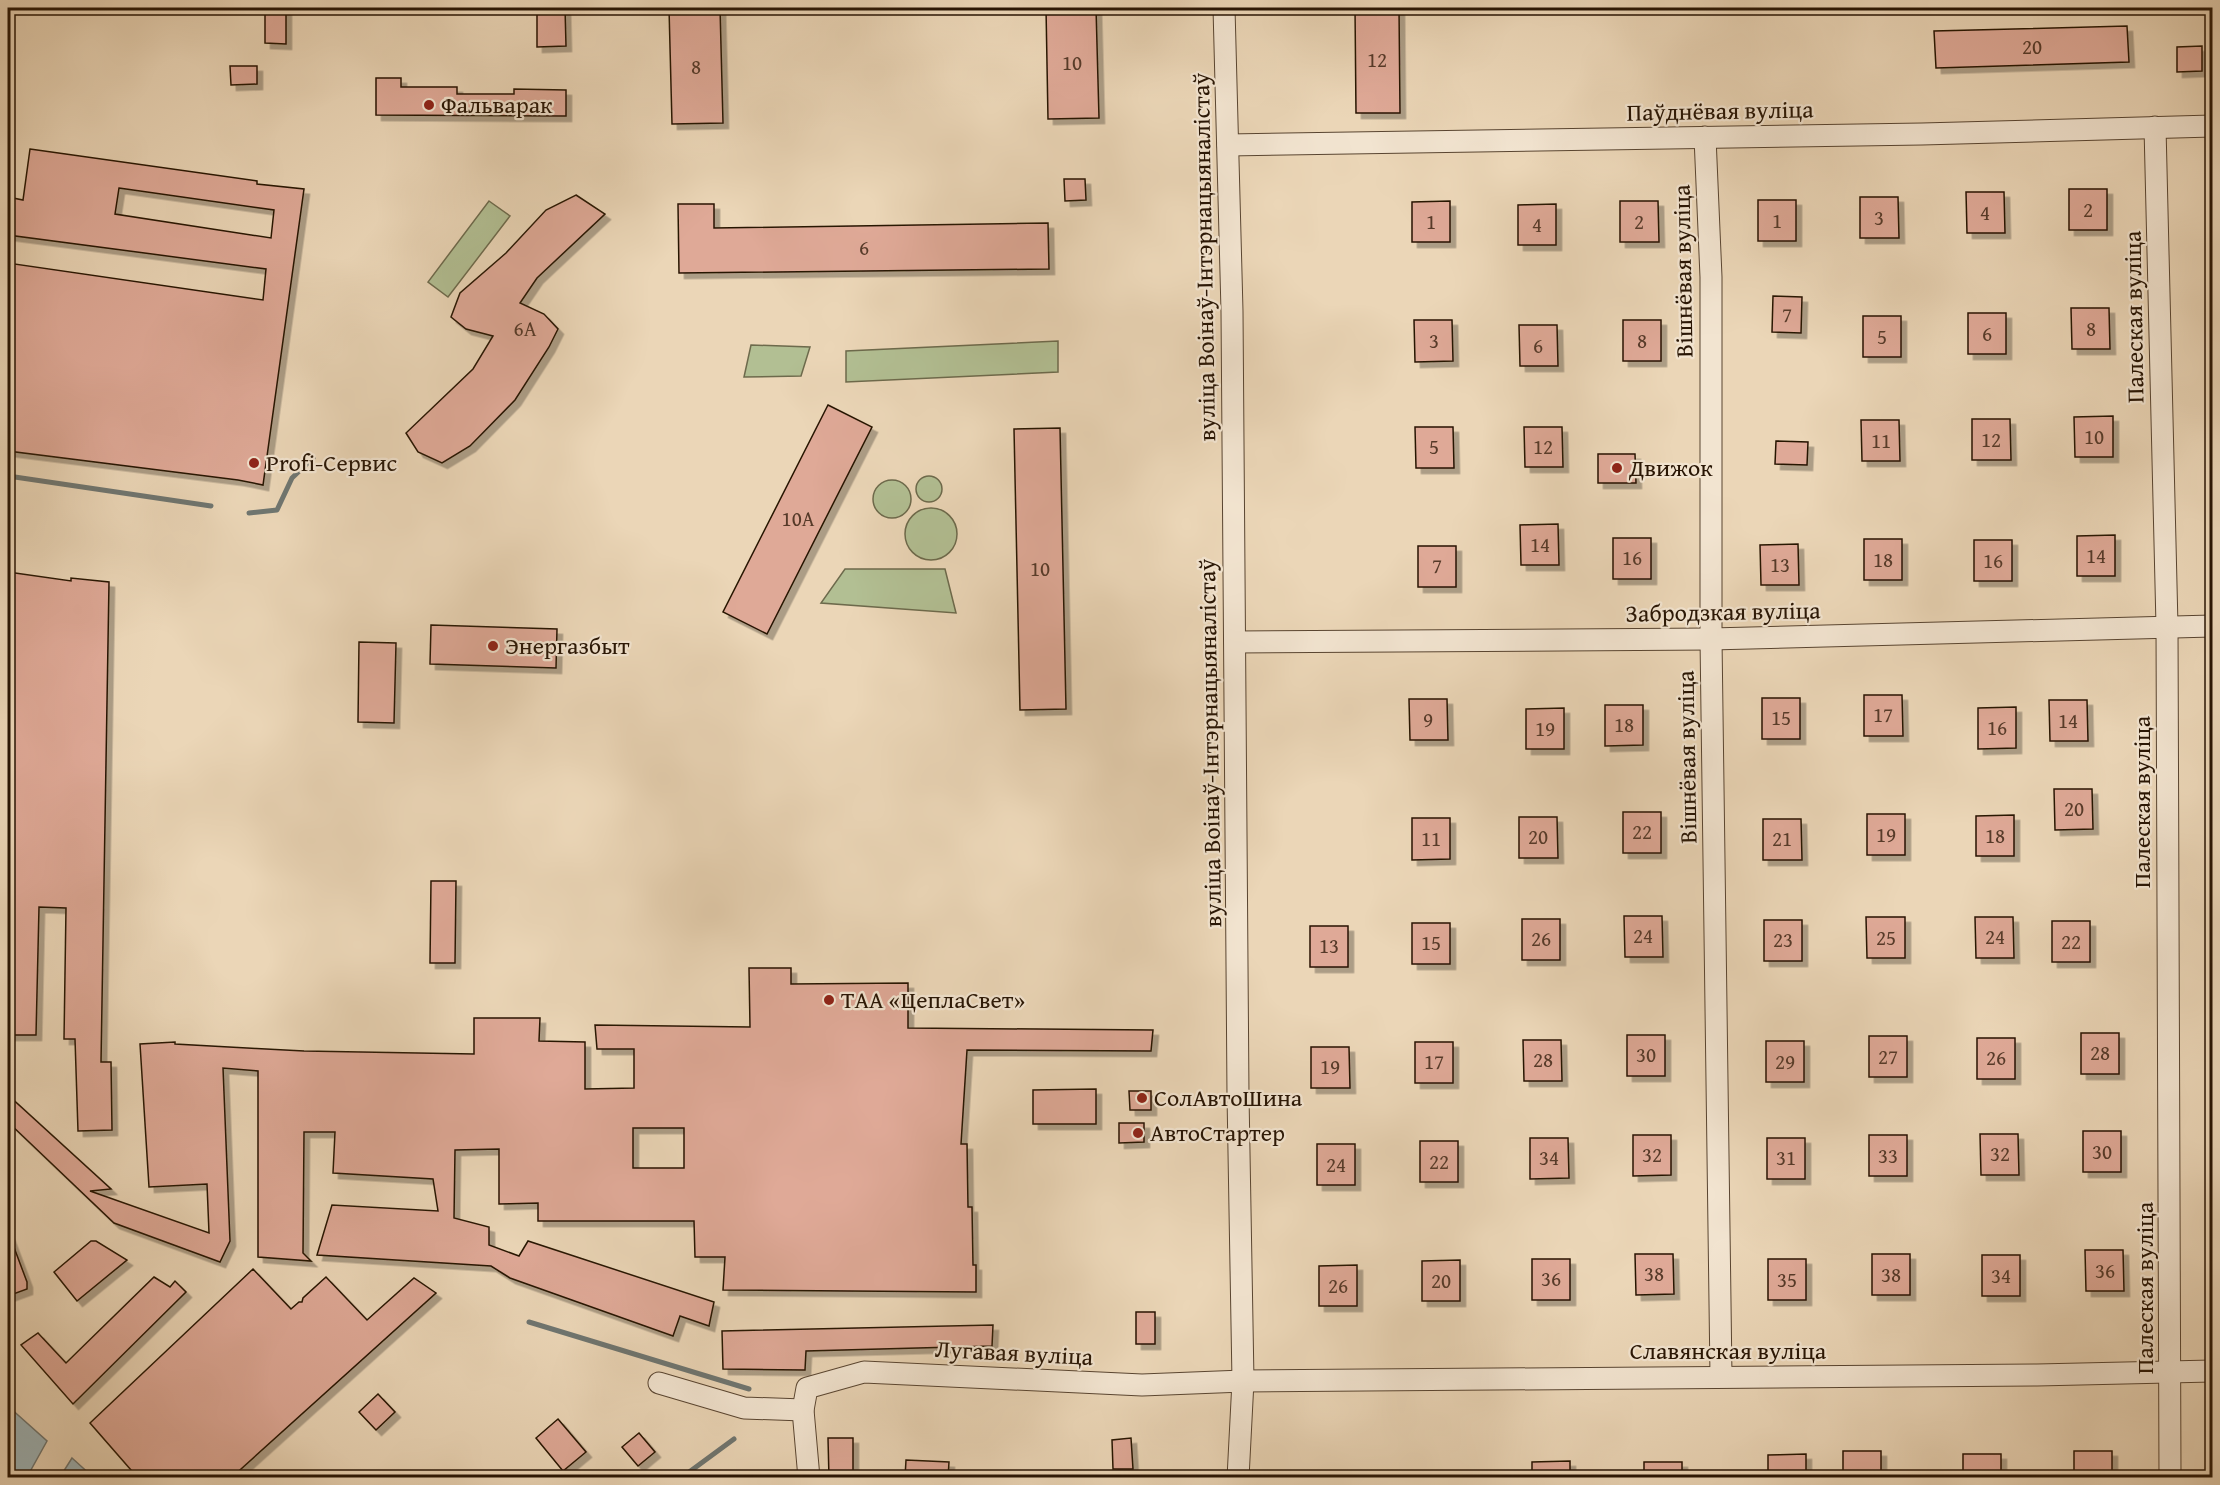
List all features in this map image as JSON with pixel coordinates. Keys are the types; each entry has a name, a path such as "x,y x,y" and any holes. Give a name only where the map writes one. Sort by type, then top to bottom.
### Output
{"street":[{"name":"вуліца Воінаў-Інтэрнацыяналістаў","path":"1224,8 1232,311 1238,1095 1243,1381 1238,1478"},
{"name":"Паўднёвая вуліца","path":"1228,145 1922,134 2212,126"},
{"name":"Палеская вуліца","path":"2155,127 2167,626 2170,1478"},
{"name":"Вішнёвая вуліца","path":"1705,137 1711,277 1711,639 1721,1376"},
{"name":"Забродзкая вуліца","path":"1235,642 1711,639 2212,626"},
{"name":"Славянская вуліца","path":"1243,1381 2001,1375 2212,1371"},
{"name":"Лугавая вуліца","path":"802,1410 807,1389 864,1372 1142,1385 1243,1381"},
{"path":"659,1383 744,1408 802,1410 809,1478"}],"green space":[{"path":"489,201 510,216 448,297 428,282"},
{"path":"1058,341 1058,372 846,382 846,351"},
{"path":"751,345 810,347 801,376 744,377"},
{"path":"929,476 938,480 942,489 938,498 929,502 920,498 916,489 920,480"},
{"path":"892,480 906,485 911,499 906,513 892,518 878,513 873,499 878,485"},
{"path":"926,508 936,508 945,512 953,520 957,534 953,548 945,556 936,560 926,560 917,556 909,548 905,539 905,529 909,520 917,512"},
{"path":"845,569 945,569 956,613 821,603"}],"water":[{"path":"9,1407 47,1441 27,1477 14,1477 8,1472"},
{"path":"72,1458 93,1477 60,1477"}],"building":[{"path":"265,8 286,8 286,44 265,43"},
{"path":"537,8 565,8 566,46 537,47"},
{"path":"669,8 720,8 723,123 672,124"},
{"path":"1046,8 1096,8 1099,118 1048,119"},
{"path":"1355,8 1399,8 1400,113 1356,113"},
{"path":"2127,26 2129,62 1936,68 1934,31"},
{"path":"2202,46 2202,71 2177,72 2177,47"},
{"path":"230,66 257,66 257,84 231,85"},
{"path":"376,78 401,78 401,87 457,87 457,94 514,94 514,89 566,90 566,116 376,115"},
{"path":"30,149 257,181 257,184 304,189 263,485 8,451 8,263 263,300 266,269 8,235 8,197 23,200","holes":["119,188 274,210 271,238 115,214"]},
{"path":"1064,179 1085,179 1086,200 1065,201"},
{"path":"2069,189 2107,189 2107,230 2069,230"},
{"path":"1966,192 2004,192 2005,233 1967,233"},
{"path":"576,195 605,214 537,278 520,303 544,314 558,329 549,347 515,400 470,446 442,463 418,452 406,433 473,369 493,336 466,329 451,317 460,293 506,253 546,210"},
{"path":"1860,197 1898,197 1899,238 1860,238"},
{"path":"1758,200 1796,200 1796,241 1758,241"},
{"path":"1450,201 1450,242 1412,242 1412,202"},
{"path":"1620,201 1658,201 1659,242 1620,242"},
{"path":"678,204 714,204 714,228 1048,223 1049,269 679,273"},
{"path":"1556,204 1556,245 1518,245 1518,205"},
{"path":"1773,296 1802,297 1801,333 1772,332"},
{"path":"2071,308 2109,308 2110,349 2072,349"},
{"path":"1968,313 2006,313 2006,354 1968,354"},
{"path":"1863,316 1901,316 1901,357 1863,357"},
{"path":"1414,320 1452,320 1453,361 1415,362"},
{"path":"1623,320 1661,320 1661,361 1623,361"},
{"path":"1519,325 1557,325 1558,366 1520,366"},
{"path":"828,405 872,427 767,634 723,612"},
{"path":"2113,416 2113,457 2075,457 2074,417"},
{"path":"1972,419 2010,419 2011,460 1972,460"},
{"path":"1861,420 1899,420 1900,461 1862,461"},
{"path":"1415,427 1453,427 1454,468 1416,468"},
{"path":"1524,427 1562,427 1563,467 1525,467"},
{"path":"1060,428 1066,709 1020,710 1014,429"},
{"path":"1776,441 1808,442 1807,465 1775,464"},
{"name":"Движок","path":"1598,454 1635,454 1636,483 1598,483"},
{"path":"1558,524 1559,565 1521,565 1520,525"},
{"path":"2115,535 2115,576 2077,576 2077,536"},
{"path":"1613,538 1651,538 1651,579 1613,579"},
{"path":"1864,539 1902,539 1902,580 1864,580"},
{"path":"1974,540 2012,540 2012,581 1974,581"},
{"path":"1798,544 1799,585 1761,585 1760,545"},
{"path":"1418,546 1456,546 1456,587 1418,587"},
{"path":"8,572 71,581 71,578 109,582 101,1062 111,1062 112,1130 78,1131 75,1039 64,1039 66,908 39,907 36,1035 8,1035"},
{"name":"Энергазбыт","path":"431,625 557,629 556,668 430,664"},
{"path":"359,642 396,643 394,723 358,722"},
{"path":"1864,695 1902,695 1903,736 1864,736"},
{"path":"1762,698 1800,698 1800,739 1762,739"},
{"path":"1409,699 1447,699 1448,740 1410,740"},
{"path":"2049,700 2087,700 2088,741 2050,741"},
{"path":"1605,705 1643,705 1643,745 1605,746"},
{"path":"2016,707 2016,748 1978,749 1978,708"},
{"path":"1564,708 1564,749 1526,749 1526,709"},
{"path":"2054,789 2092,789 2093,829 2055,830"},
{"path":"1623,812 1661,812 1661,853 1623,853"},
{"path":"1867,814 1905,814 1905,855 1867,855"},
{"path":"2014,815 2014,856 1976,856 1976,816"},
{"path":"1519,817 1557,817 1558,858 1519,858"},
{"path":"1412,818 1450,818 1450,859 1412,860"},
{"path":"1763,819 1801,819 1802,860 1763,860"},
{"path":"431,881 456,881 455,963 430,963"},
{"path":"1624,916 1662,916 1663,957 1625,957"},
{"path":"1866,917 1905,917 1905,958 1867,958"},
{"path":"1975,917 2013,917 2014,958 1976,958"},
{"path":"1522,919 1560,919 1560,960 1522,960"},
{"path":"1764,920 1802,920 1802,961 1764,961"},
{"path":"2052,921 2090,921 2090,962 2052,962"},
{"path":"1412,923 1450,923 1450,964 1412,964"},
{"path":"1310,926 1348,926 1348,967 1310,967"},
{"path":"749,968 791,968 791,984 908,983 908,1028 1153,1030 1151,1051 967,1050 961,1144 967,1144 968,1207 972,1207 976,1292 723,1290 725,1257 695,1257 694,1221 538,1221 538,1203 499,1204 499,1149 455,1150 454,1218 489,1227 489,1245 519,1256 528,1241 714,1302 709,1326 680,1316 673,1336 510,1278 491,1266 317,1255 332,1205 438,1211 433,1179 333,1173 335,1132 304,1132 303,1253 311,1261 258,1257 258,1071 223,1068 230,1241 220,1262 114,1223 8,1122 8,1095 111,1189 90,1191 209,1233 207,1184 149,1187 140,1044 175,1042 175,1044 304,1051 474,1054 474,1018 540,1018 539,1041 585,1042 585,1089 634,1088 634,1049 597,1049 595,1025 750,1027","holes":["633,1128 684,1128 684,1168 633,1168"]},
{"path":"2081,1033 2119,1033 2119,1074 2081,1074"},
{"path":"1627,1035 1665,1035 1665,1076 1627,1076"},
{"path":"1869,1036 1907,1036 1907,1077 1869,1077"},
{"path":"1977,1038 2015,1038 2015,1079 1977,1079"},
{"path":"1523,1040 1561,1040 1562,1081 1524,1081"},
{"path":"1766,1041 1804,1041 1804,1082 1766,1082"},
{"path":"1415,1042 1453,1042 1453,1083 1415,1083"},
{"path":"1311,1047 1349,1047 1350,1088 1311,1088"},
{"path":"1096,1089 1096,1124 1033,1124 1033,1090"},
{"path":"1129,1091 1151,1091 1151,1110 1130,1110"},
{"path":"1119,1123 1144,1123 1144,1142 1119,1143"},
{"path":"2083,1131 2121,1131 2121,1172 2083,1172"},
{"path":"1980,1134 2018,1134 2019,1175 1981,1175"},
{"path":"1633,1135 1671,1135 1671,1175 1633,1176"},
{"path":"1869,1135 1907,1135 1907,1176 1869,1176"},
{"path":"1530,1138 1568,1138 1569,1178 1530,1179"},
{"path":"1767,1138 1805,1138 1805,1179 1767,1179"},
{"path":"1420,1141 1458,1141 1458,1182 1420,1182"},
{"path":"1317,1144 1355,1144 1355,1185 1317,1185"},
{"path":"9,1234 27,1282 27,1289 8,1296"},
{"path":"91,1241 96,1241 127,1260 77,1301 54,1272"},
{"path":"2085,1250 2123,1250 2124,1291 2086,1291"},
{"path":"1635,1254 1673,1254 1674,1294 1636,1295"},
{"path":"1872,1254 1910,1254 1910,1295 1872,1295"},
{"path":"1982,1255 2020,1255 2020,1296 1982,1296"},
{"path":"1532,1259 1570,1259 1570,1300 1532,1300"},
{"path":"1768,1259 1806,1259 1806,1300 1768,1300"},
{"path":"1460,1260 1460,1301 1422,1301 1422,1261"},
{"path":"1357,1265 1357,1306 1319,1306 1319,1266"},
{"path":"253,1269 291,1309 302,1302 303,1298 326,1277 367,1320 414,1278 436,1293 231,1478 138,1478 90,1423"},
{"path":"154,1277 170,1287 175,1281 186,1292 73,1404 21,1345 38,1333 66,1363"},
{"path":"1136,1312 1155,1312 1155,1344 1136,1344"},
{"path":"993,1325 992,1346 806,1351 805,1370 723,1369 722,1331"},
{"path":"378,1394 395,1412 376,1430 359,1412"},
{"path":"558,1419 586,1452 563,1471 536,1438"},
{"path":"639,1433 655,1452 638,1466 622,1447"},
{"path":"828,1438 853,1438 853,1478 829,1478"},
{"path":"1131,1438 1133,1469 1113,1469 1112,1440"},
{"path":"1843,1451 1881,1451 1881,1478 1843,1478"},
{"path":"2074,1451 2112,1451 2112,1478 2074,1478"},
{"path":"1806,1454 1806,1478 1768,1478 1768,1455"},
{"path":"1963,1454 2001,1454 2001,1478 1963,1478"},
{"path":"906,1460 949,1462 948,1478 905,1478"},
{"path":"1570,1461 1570,1478 1532,1478 1532,1462"},
{"path":"1644,1462 1682,1462 1682,1478 1644,1478"}],"waterway":[{"path":"249,513 277,510 292,478 313,458"},
{"path":"8,476 211,506"},
{"path":"529,1322 749,1389"},
{"path":"681,1478 734,1439"}],"place":[{"name":"Фальварак","path":"429,105"},
{"name":"Profi-Сервис","path":"254,463"},
{"name":"Движок","path":"1617,468"},
{"name":"Энергазбыт","path":"493,646"},
{"name":"ТАА «ЦеплаСвет»","path":"829,1000"},
{"name":"СолАвтоШина","path":"1142,1098"},
{"name":"АвтоСтартер","path":"1138,1133"}]}
